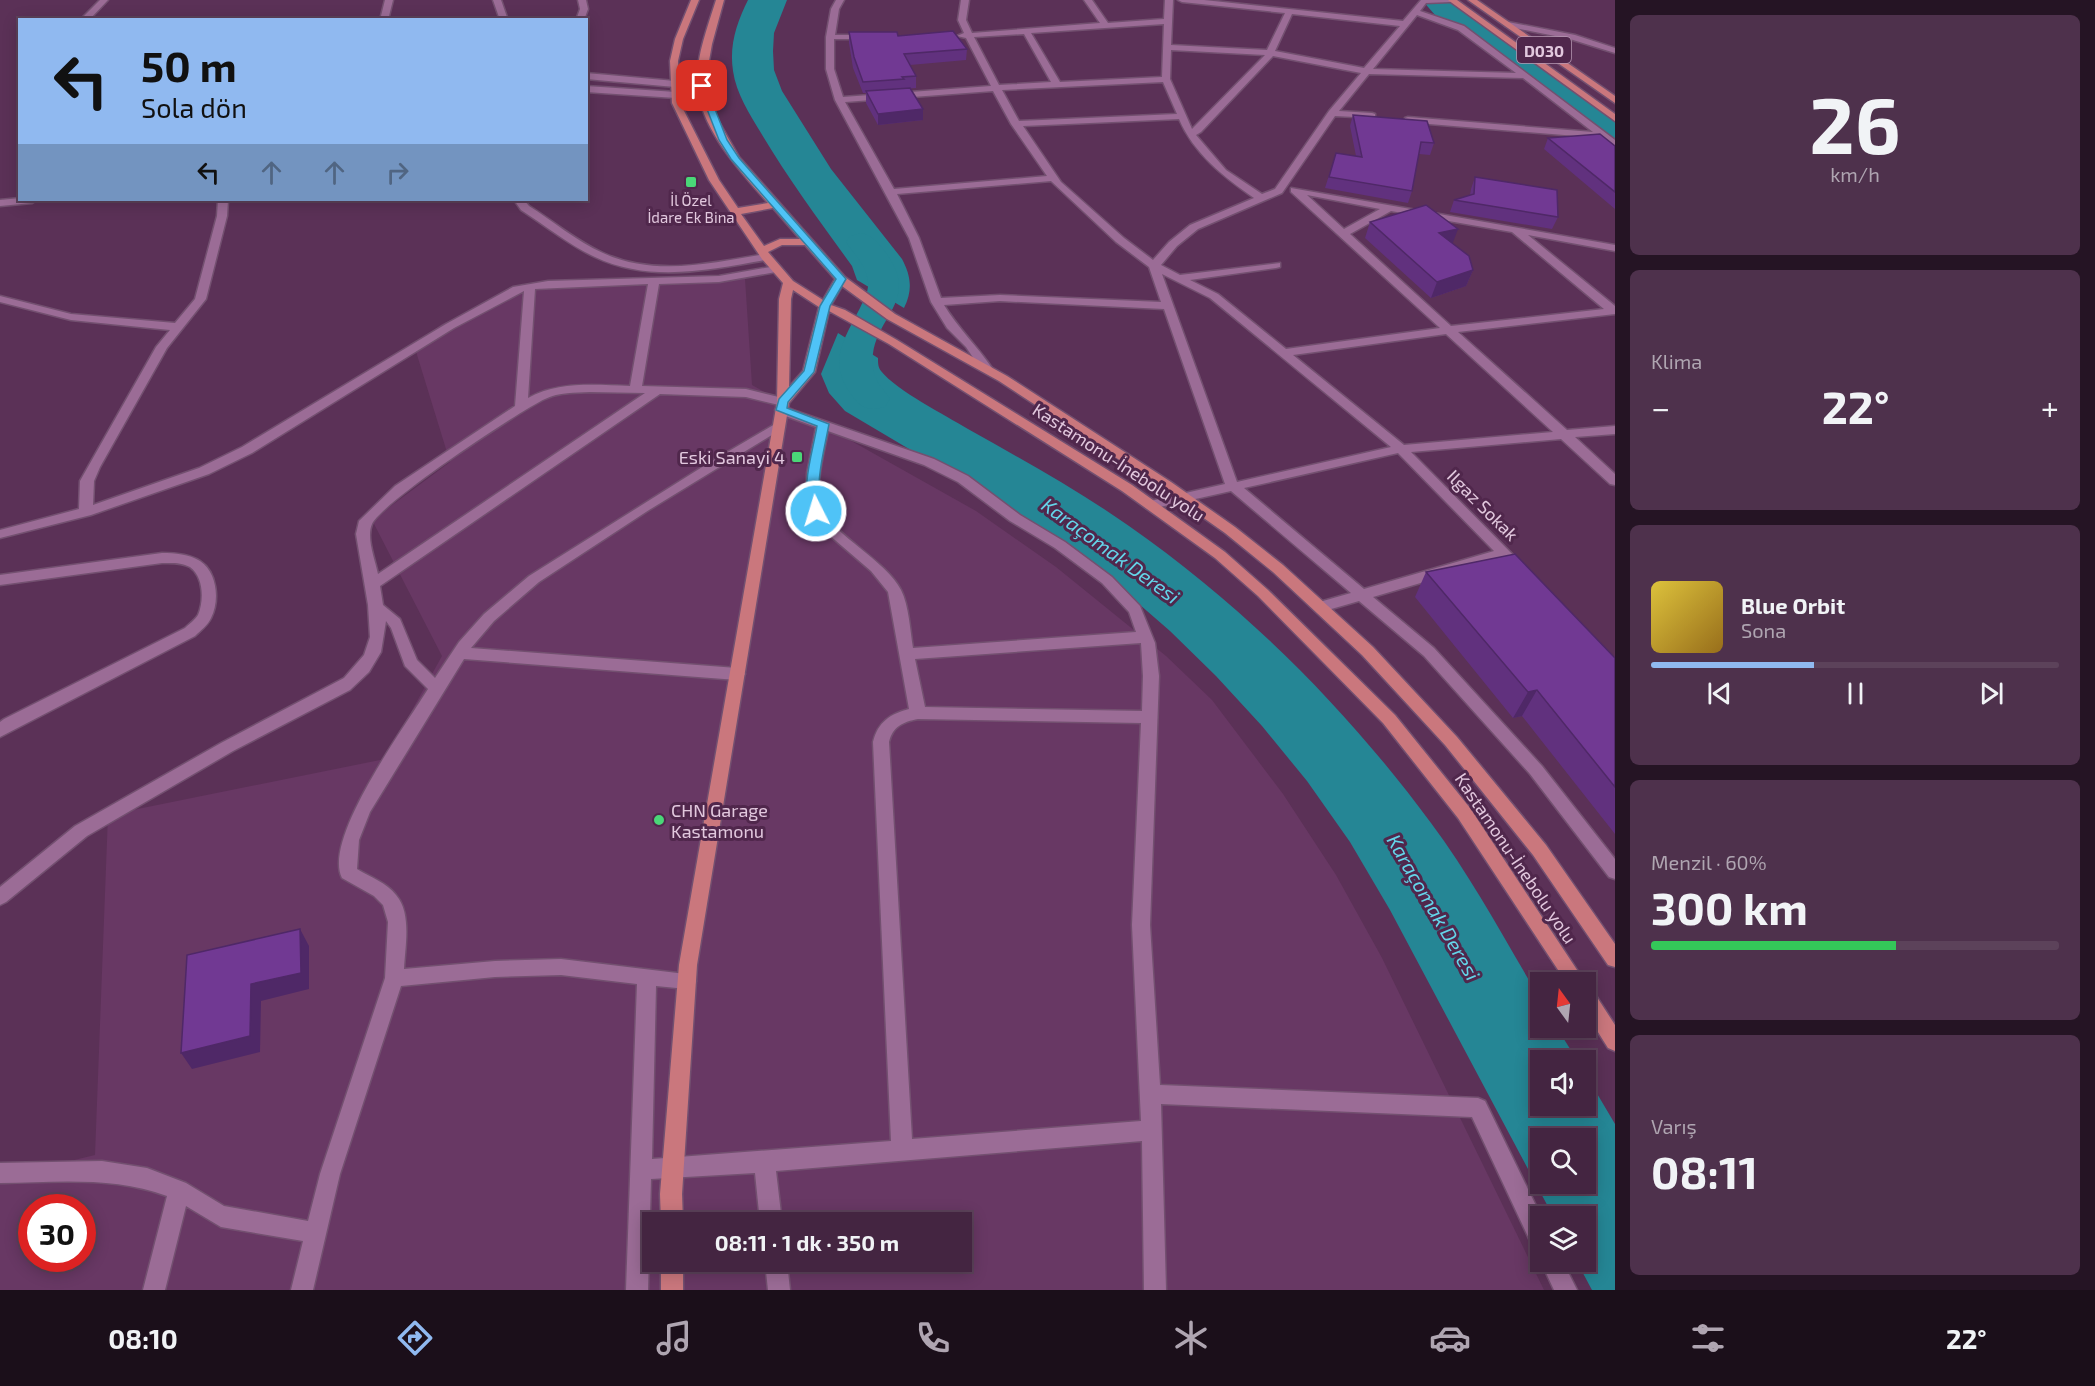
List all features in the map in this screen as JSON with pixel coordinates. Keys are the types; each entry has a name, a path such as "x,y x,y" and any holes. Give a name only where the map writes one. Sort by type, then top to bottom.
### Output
{"main road":[{"name":"Kastamonu-İnebolu yolu","path":"695,0 679,39 674,61 676,104 714,180 735,212 789,283 825,306 841,312 893,342 1127,488 1220,555 1263,593 1389,719 1464,813 1569,972"},
{"path":"720,0 709,43 702,86 723,140 735,159 806,242 854,291 901,321 986,368 1183,496 1242,540 1321,607 1388,672 1499,801 1528,836 1615,959"},
{"path":"1451,0 1615,118"},
{"name":"D030","path":"1472,0 1615,100"},
{"path":"735,212 774,205"},
{"path":"765,253 780,242 806,242"},
{"path":"781,413 809,372 825,306 841,279"},
{"path":"672,1212 687,981 781,413 785,299 789,283"},
{"path":"1596,1013 1615,1042"},
{"path":"672,1272 672,1290"}],"street":[{"path":"86,18 104,0"},
{"path":"384,18 389,0"},
{"path":"497,0 503,18"},
{"path":"581,18 584,9 582,0"},
{"path":"840,0 835,9 830,37 830,69 839,100 914,238 937,302 951,326 970,345 986,368"},
{"name":"Ilgaz Sokak","path":"965,0 962,20 969,35 1016,124 1054,178 1156,272 1181,278 1214,296 1401,449 1528,577"},
{"path":"1088,0 1105,26"},
{"path":"1168,0 1166,79 1190,134 1223,172 1261,198"},
{"path":"1182,0 1405,24"},
{"path":"1279,191 1332,113 1405,24 1426,1 1451,0"},
{"path":"1190,134 1198,130 1270,53 1290,11"},
{"path":"1416,12 1461,27 1615,144"},
{"path":"948,36 1167,21"},
{"path":"1508,24 1572,37 1615,51"},
{"path":"1026,31 1057,85"},
{"path":"830,37 876,38"},
{"path":"1167,47 1270,53 1366,71 1526,76"},
{"path":"588,76 675,89"},
{"path":"839,100 996,88 1166,79"},
{"path":"588,89 675,89"},
{"path":"1332,113 1378,117"},
{"path":"1016,124 1182,116"},
{"path":"1401,119 1602,135"},
{"path":"891,192 1054,178"},
{"path":"1294,190 1615,481"},
{"path":"1615,248 1294,190 1279,191 1194,227 1173,244 1156,272 1232,485 1429,652 1536,770 1615,872"},
{"path":"0,203 21,201"},
{"path":"86,512 87,481 162,347 200,299 224,201"},
{"path":"520,201 525,208 598,254 642,269 687,269 765,253"},
{"path":"1343,234 1390,207"},
{"path":"1514,230 1614,311"},
{"path":"1181,278 1276,265"},
{"path":"0,534 86,512 186,478 247,450 507,293 530,286 581,282 719,279 777,269"},
{"path":"635,389 654,282"},
{"path":"521,407 530,286"},
{"path":"937,302 1000,298 1168,306"},
{"path":"0,299 96,321 176,327"},
{"path":"1283,353 1448,330 1614,311"},
{"path":"0,897 81,831 218,752 345,686 361,672 377,644 363,534 366,521 400,489 521,407 543,395 562,390 590,388 746,393 781,413 823,424 929,462 963,479 1107,580 1135,610 1146,637 1151,676 1141,925 1151,1094 1155,1290"},
{"path":"371,585 658,390"},
{"path":"302,1290 330,1174 394,978 397,922 391,902 380,891 348,873 347,855 350,836 366,804 460,653 495,611 527,584 689,479 781,413"},
{"path":"823,424 814,479 813,502 824,524 866,557 889,580 895,592 918,713"},
{"path":"1150,505 1401,449 1615,430"},
{"path":"1321,607 1505,553"},
{"path":"0,580 162,558 186,560 200,568 207,582 208,601 205,617 190,632 10,723 0,731"},
{"path":"374,607 387,614 396,623 402,634 408,657 420,675 438,688"},
{"path":"907,654 1146,637"},
{"path":"460,653 737,674"},
{"path":"902,1150 881,742 883,729 892,720 918,713 1149,717"},
{"path":"394,978 495,969 561,967 687,981"},
{"path":"637,1290 647,977"},
{"path":"1151,1094 1478,1108 1530,1216"},
{"path":"641,1169 674,1169 1152,1130"},
{"path":"764,1161 770,1212"},
{"path":"0,1173 102,1171 147,1178 179,1190 221,1216 316,1233"},
{"path":"154,1290 179,1190"},
{"path":"777,1272 779,1290"},
{"path":"1557,1272 1566,1290"}],"shaded area":[{"path":"745,279 752,385 976,511 1056,567 1166,656 1212,700 1283,794 1336,875 1382,958 1530,1261 1530,1272 1535,1272 1544,1290 0,1290 0,1178 95,1155 108,815 385,759 442,656 372,520 450,462 414,345 442,324 516,291"}],"water":[{"path":"748,0 787,0 774,33 774,70 782,91 831,169 902,259 910,283 909,295 904,308 857,280 852,266 783,168 744,104 735,79 732,52 737,25"},
{"path":"838,333 878,358 881,371 898,387 1090,500 1172,558 1254,626 1329,700 1431,823 1474,887 1530,982 1530,1038 1563,1038 1571,1050 1530,1050 1530,1116 1596,1116 1596,1092 1615,1124 1615,1290 1592,1290 1582,1272 1596,1272 1596,1206 1548,1206 1541,1194 1596,1194 1596,1128 1530,1128 1530,1173 1390,910 1350,842 1307,781 1262,726 1170,631 1124,591 1032,522 845,411 829,393 821,374"}],"building":[{"path":"953,31 967,49 904,54 916,76 863,82 854,57 849,32 897,32 898,36"},
{"path":"910,88 923,109 878,114 866,91"},
{"path":"1353,115 1427,121 1434,143 1421,142 1412,191 1329,177 1336,153 1362,157"},
{"path":"1600,134 1615,146 1615,192 1548,138"},
{"path":"1475,177 1557,190 1558,217 1454,200 1474,194"},
{"path":"1426,205 1458,229 1439,233 1469,256 1473,270 1437,282 1370,222"},
{"path":"1515,554 1615,658 1615,787 1537,690 1528,692 1426,572"},
{"path":"300,929 301,973 251,984 250,1036 181,1053 187,955"}],"waterway":[{"path":"1433,0 1443,10 1516,56 1615,132"},
{"name":"Karaçomak Deresi","path":"861,242 878,265 884,281 882,295 856,354 857,376 872,399"}],"place":[{"name":"İl Özel İdare Ek Bina","path":"691,182"},
{"name":"Eski Sanayi 4","path":"797,457"},
{"name":"CHN Garage Kastamonu","path":"659,820"}],"route":[{"path":"702,86 723,140 735,159 841,279 825,306 809,372 783,402 781,410 823,424 814,479 813,502 816,511"}]}
